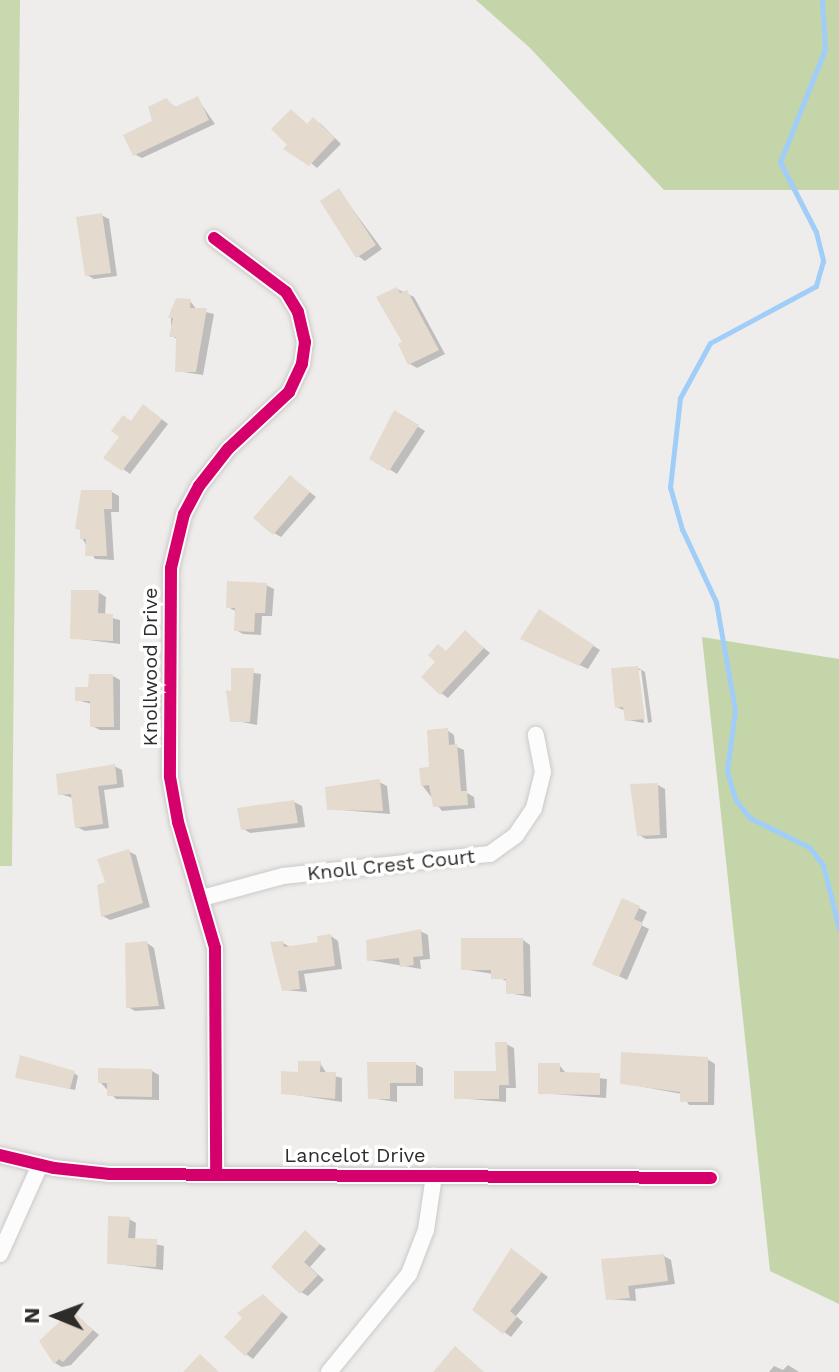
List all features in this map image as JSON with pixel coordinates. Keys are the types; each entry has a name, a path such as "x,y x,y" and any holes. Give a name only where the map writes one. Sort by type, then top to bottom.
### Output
{"street":[{"name":"Knollwood Drive","path":"214,238 286,292 298,312 305,342 302,364 289,392 228,449 199,486 184,514 171,568 170,777 178,822 213,933 217,978 216,1174"},
{"name":"Knoll Crest Court","path":"202,898 283,876 490,854 516,835 534,808 543,772 536,735"},
{"name":"Lancelot Drive","path":"0,1155 94,1173 711,1178"},
{"path":"0,1254 40,1165"},
{"path":"329,1372 409,1274 426,1230 434,1176"}],"green space":[{"path":"0,0 20,0 12,866 0,866"},
{"path":"476,0 839,0 839,190 664,190 529,47"},
{"path":"702,637 839,659 839,1304 770,1271"}],"building":[{"path":"198,96 209,120 133,156 123,135 152,121 148,107 166,98 175,107"},
{"path":"291,109 307,124 313,117 335,138 309,166 283,149 287,145 271,129"},
{"path":"339,188 376,245 356,258 320,201"},
{"path":"102,213 111,273 85,276 76,217"},
{"path":"397,287 400,293 407,290 439,350 408,365 398,344 402,342 376,297"},
{"path":"176,298 191,299 190,308 207,308 196,372 175,372 176,337 169,337 173,318 168,318"},
{"path":"143,404 162,419 122,471 103,458 119,437 111,431 123,415 131,421"},
{"path":"394,410 419,425 389,471 369,459"},
{"path":"290,475 310,492 273,535 253,518"},
{"path":"81,490 112,490 112,509 104,509 107,556 85,556 86,539 80,539 80,530 75,529"},
{"path":"227,581 267,583 265,613 255,613 254,632 234,631 235,608 226,608"},
{"path":"71,590 99,590 98,613 113,614 113,641 70,639"},
{"path":"539,609 594,645 579,666 520,639"},
{"path":"465,630 484,648 440,695 421,677 435,662 428,655 438,644 446,651"},
{"path":"638,666 645,719 625,721 623,707 615,708 611,668"},
{"path":"231,668 254,668 250,722 230,722 226,690 231,691"},
{"path":"89,674 113,674 114,727 90,727 90,701 75,701 75,687 88,687"},
{"path":"448,728 449,745 457,744 461,791 467,791 468,805 433,807 429,785 421,786 419,768 429,767 427,730"},
{"path":"115,764 117,784 98,786 103,824 75,828 71,794 58,795 56,774"},
{"path":"380,779 383,811 327,810 325,787"},
{"path":"658,783 660,835 637,836 630,784"},
{"path":"294,800 298,823 241,830 237,808"},
{"path":"129,849 143,903 101,917 97,885 105,882 97,859"},
{"path":"622,898 640,906 634,919 643,923 619,977 592,965"},
{"path":"421,929 423,956 413,957 414,965 400,967 399,958 367,961 366,940"},
{"path":"331,934 335,966 298,971 300,989 282,991 270,942 283,941 284,947 318,942 317,936"},
{"path":"461,938 523,938 524,994 506,994 506,979 491,979 491,970 461,970"},
{"path":"147,941 159,1006 126,1008 125,943"},
{"path":"495,1042 507,1042 509,1085 499,1085 499,1099 454,1099 454,1071 496,1071"},
{"path":"621,1052 708,1057 708,1102 680,1102 680,1092 620,1084"},
{"path":"20,1055 75,1071 70,1089 15,1078"},
{"path":"298,1061 321,1061 320,1072 336,1072 335,1099 281,1094 281,1071 298,1072"},
{"path":"367,1062 416,1062 416,1083 390,1083 390,1099 368,1099"},
{"path":"538,1063 560,1063 560,1072 600,1073 600,1095 538,1094"},
{"path":"98,1068 152,1069 152,1097 107,1096 107,1083 98,1083"},
{"path":"108,1216 130,1217 128,1238 157,1239 156,1267 107,1264"},
{"path":"305,1230 320,1244 304,1262 318,1275 300,1294 271,1267"},
{"path":"511,1248 542,1272 510,1311 517,1317 503,1334 472,1310"},
{"path":"664,1254 668,1281 628,1286 630,1298 606,1300 601,1259"},
{"path":"263,1294 282,1312 245,1356 224,1337 242,1318 237,1313"},
{"path":"72,1310 93,1330 63,1362 59,1359 54,1364 39,1341"},
{"path":"455,1346 484,1372 433,1372"},
{"path":"200,1354 219,1372 183,1372"}],"waterway":[{"path":"822,0 825,49 780,162 816,232 823,261 816,286 710,343 680,398 670,487 682,529 716,602 735,710 727,771 735,799 750,818 809,847 823,865 839,929"}],"cycle path":[{"path":"214,238 286,292 298,312 305,342 302,364 289,392 228,449 199,486 184,514 171,568 170,777 178,822 215,948 216,1174"},
{"path":"0,1155 54,1168 110,1174 711,1178"}]}
